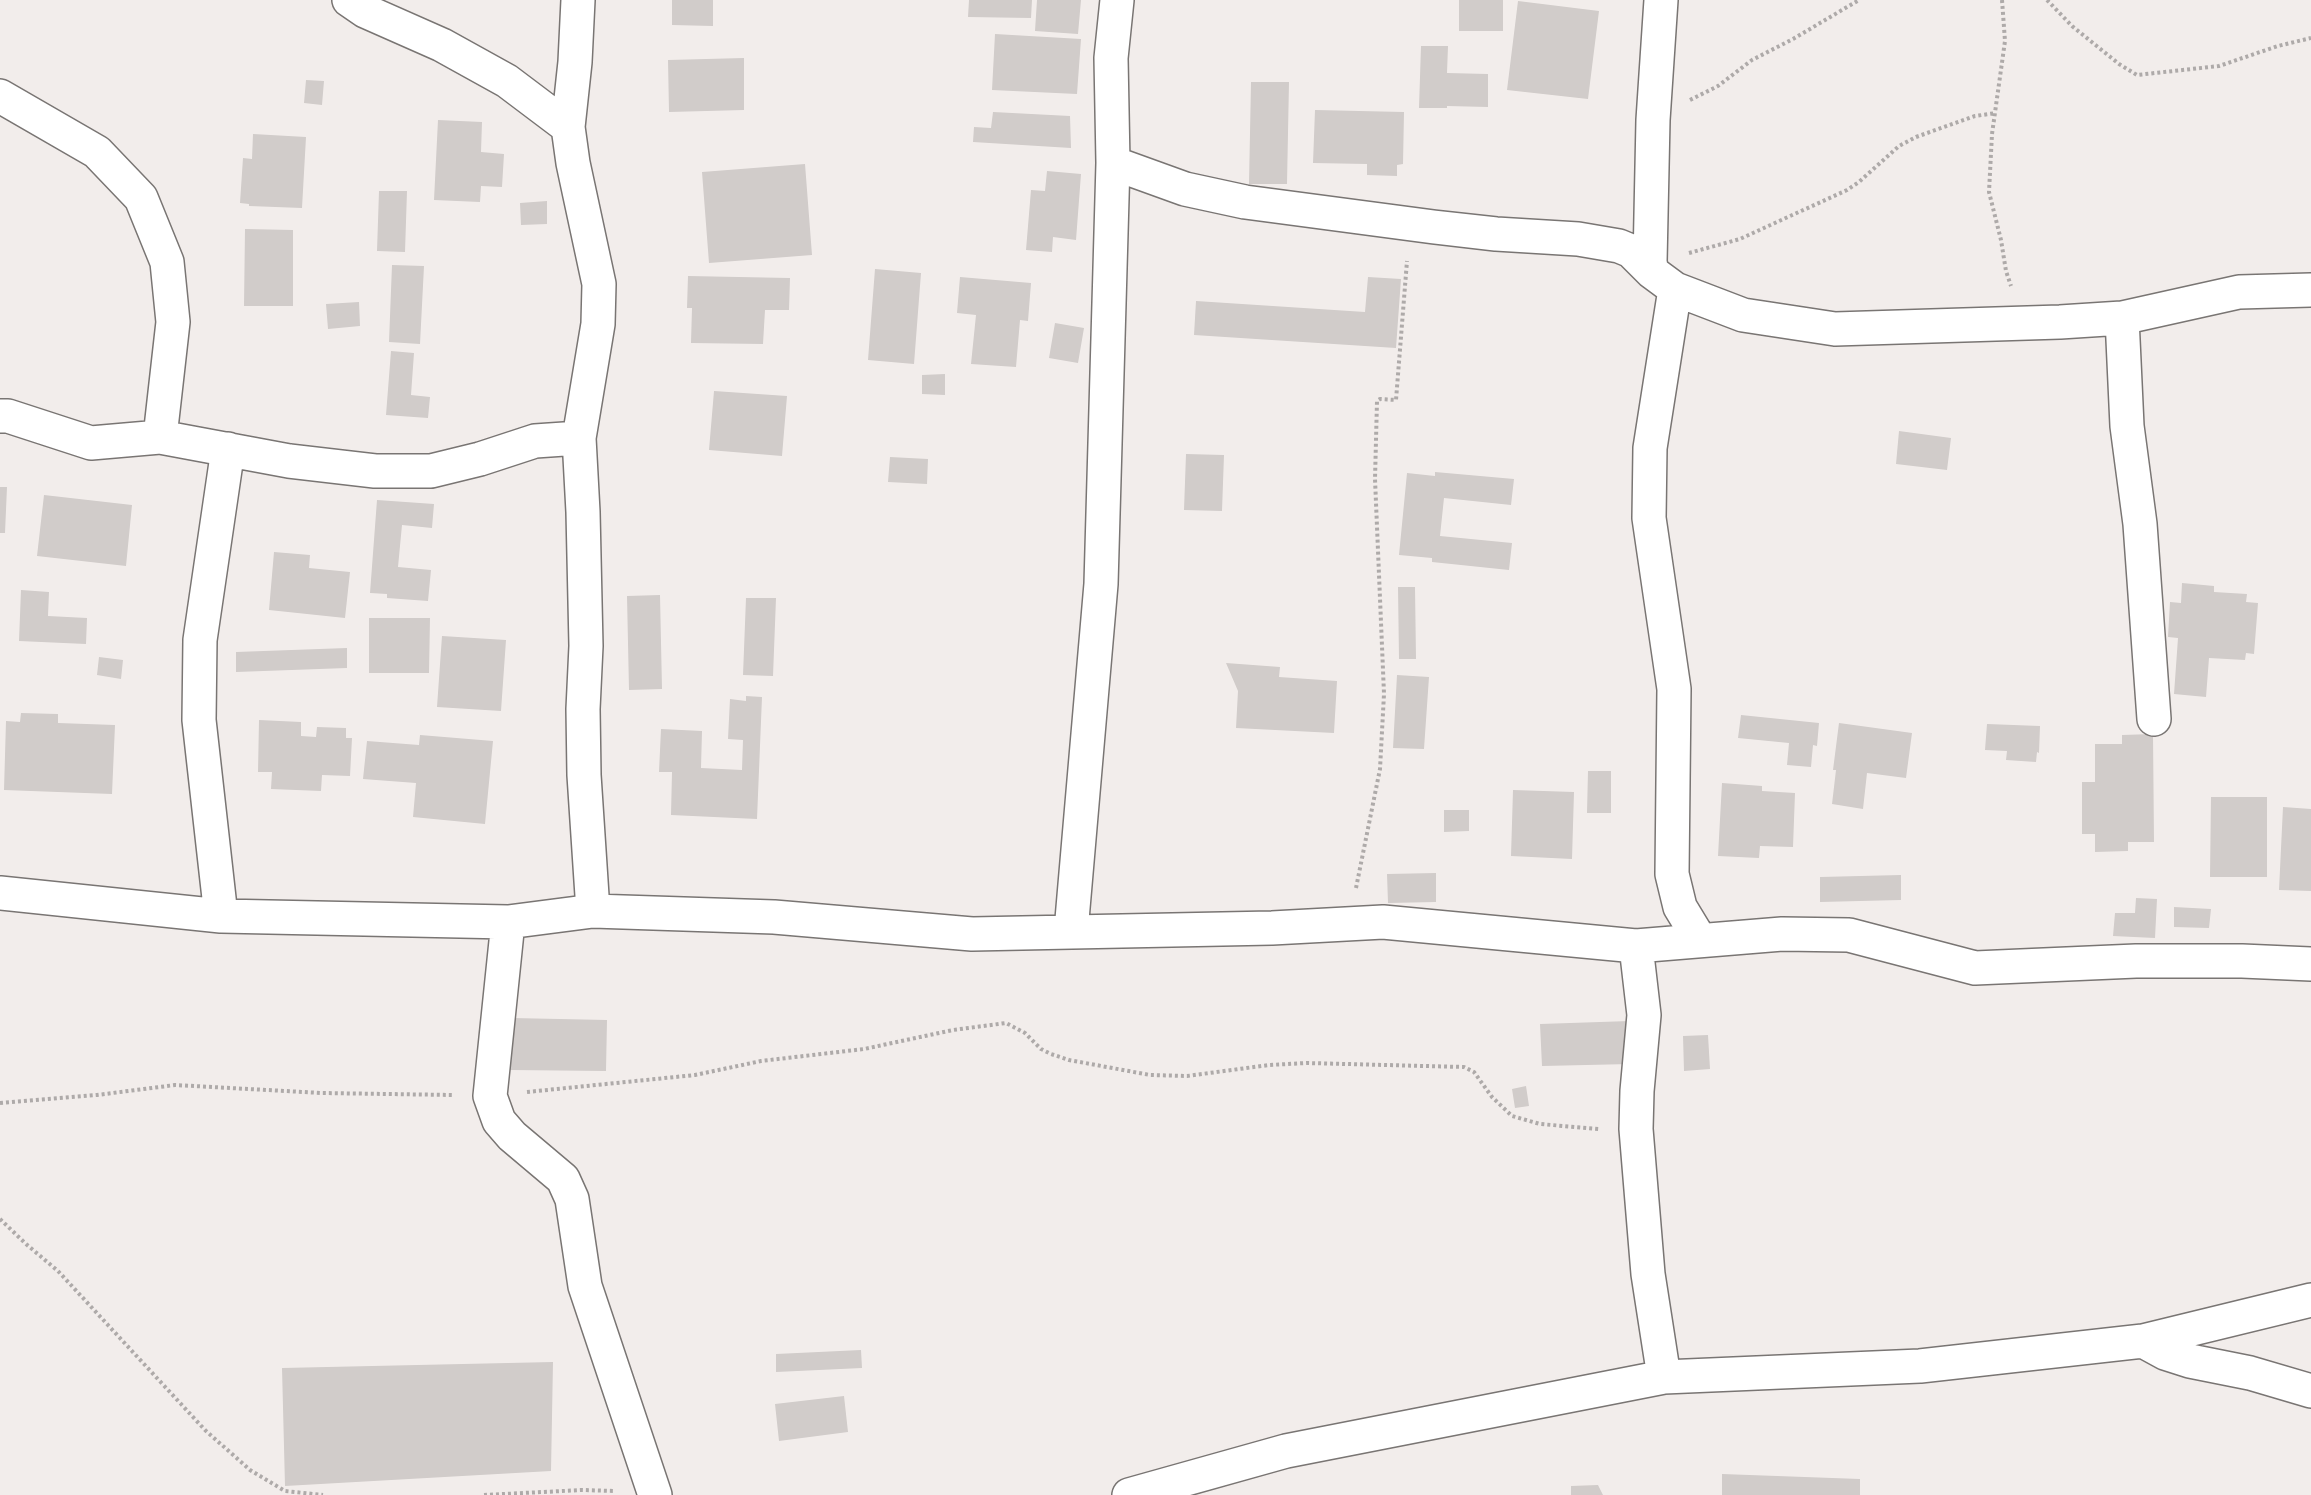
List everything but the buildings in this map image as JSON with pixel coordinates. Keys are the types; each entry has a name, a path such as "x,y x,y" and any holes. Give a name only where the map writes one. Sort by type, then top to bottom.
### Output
{"street":[{"path":"349,0 365,11 442,45 507,81 568,127"},
{"path":"578,0 575,62 568,127 573,163 599,284 598,324 579,438 586,646 583,709 584,774 593,911"},
{"path":"1071,931 1101,584 1113,164 1111,58 1117,0"},
{"path":"1661,0 1654,106 1659,275 1650,448 1649,518 1674,689 1672,874 1680,907 1700,940"},
{"path":"0,96 98,152 141,198 167,262 173,322 160,437"},
{"path":"1113,164 1185,189 1245,202 1496,234 1578,239 1619,246 1631,251 1659,275 1743,315 1835,329 2122,318 2239,292 2311,290"},
{"path":"2122,318 2127,426 2140,525 2154,719"},
{"path":"0,416 8,416 91,443 160,437 289,461 375,471 431,471 480,459 536,441 579,438"},
{"path":"221,916 199,720 200,640 228,449"},
{"path":"0,893 221,916 508,922 593,911 774,917 972,934 1272,928 1383,922 1636,946 1782,934 1849,935 1974,968 2136,960 2311,964"},
{"path":"508,922 490,1096 499,1121 512,1136 562,1179 572,1199 585,1286 655,1493"},
{"path":"1636,946 1644,1015 1636,1129 1648,1274 1664,1377"},
{"path":"1129,1495 1194,1488 1286,1451 1664,1377 1920,1366 2143,1341 2311,1300"},
{"path":"2143,1341 2165,1353 2190,1361 2250,1373 2311,1391"}],"path":[{"path":"1654,106 1688,101 1718,86 1752,60 1859,0"},
{"path":"2002,0 2005,41 1992,134 1989,192 2006,271 2016,300 2028,321"},
{"path":"2047,0 2072,26 2137,75 2219,66 2278,46 2311,38"},
{"path":"1659,275 1788,219 1859,182 1899,146 1916,137 1976,116 1996,112"},
{"path":"1383,922 1355,894 1380,769 1383,705 1375,479 1377,401 1396,399 1409,223"},
{"path":"0,1103 98,1095 175,1085 322,1093 373,1092 490,1096 695,1075 761,1061 864,1049 953,1030 1006,1023 1025,1033 1041,1049 1051,1054 1069,1060 1150,1075 1187,1076 1269,1065 1307,1063 1464,1066 1474,1072 1492,1097 1512,1116 1540,1124 1636,1129"},
{"path":"0,1219 58,1271 96,1315 205,1430 250,1470 285,1491 323,1495"},
{"path":"484,1495 582,1490 655,1493"}]}
